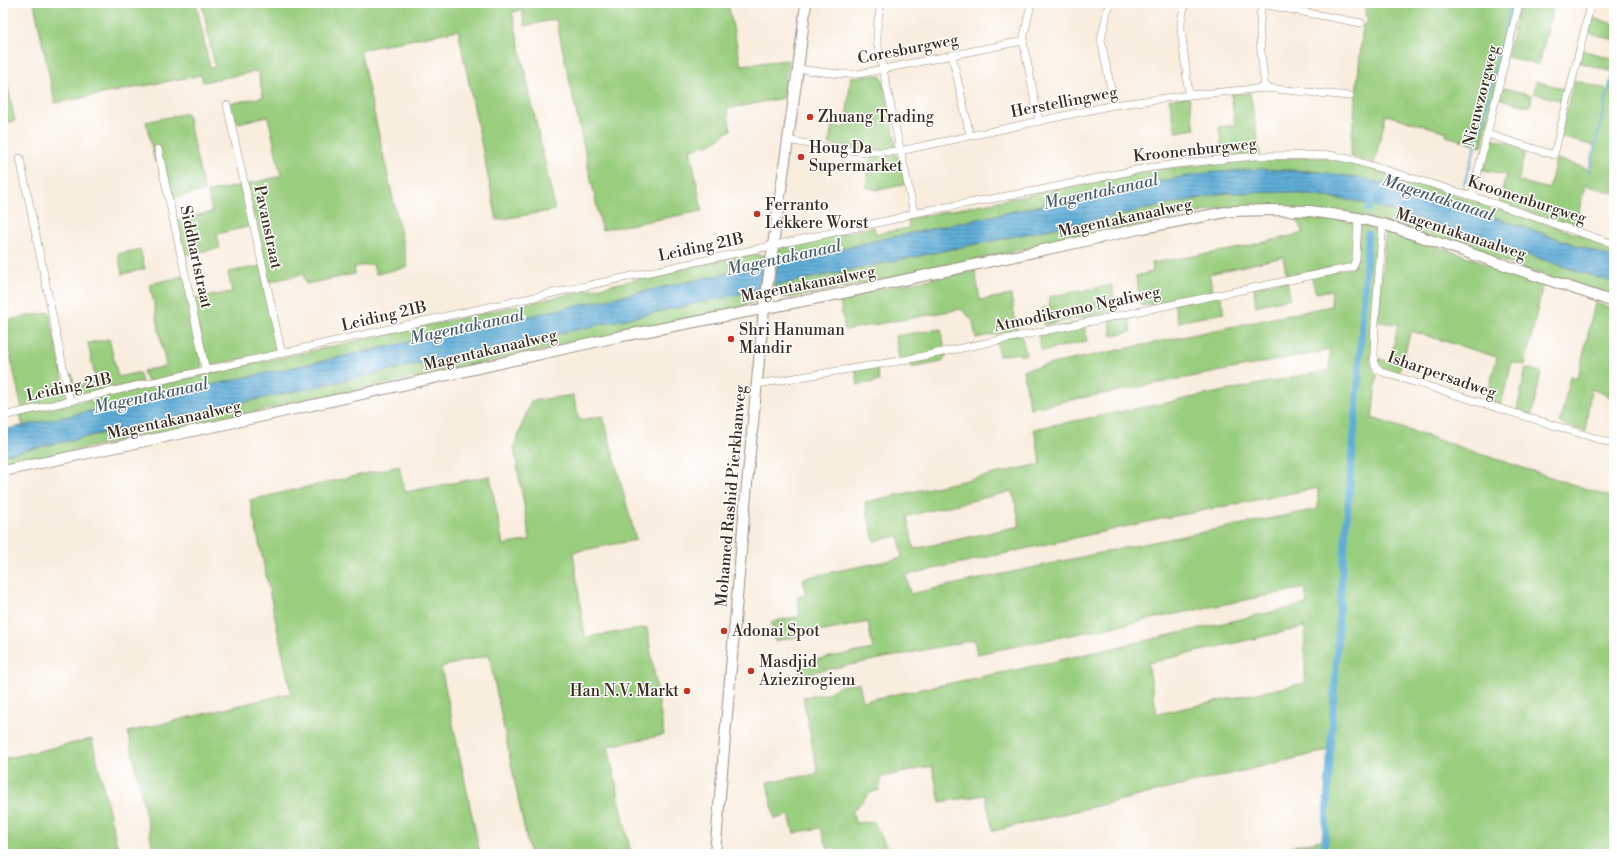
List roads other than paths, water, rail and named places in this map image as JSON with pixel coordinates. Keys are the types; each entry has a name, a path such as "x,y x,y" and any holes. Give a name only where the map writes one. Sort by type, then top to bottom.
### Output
{"street":[{"name":"Mohamed Rashid Pierkhanweg","path":"715,854 745,505 765,298 806,3"},
{"path":"882,3 877,35 882,68 914,213"},
{"path":"1031,3 1023,41 1039,121"},
{"path":"1109,3 1102,32 1102,46 1114,105"},
{"path":"1185,3 1181,21 1181,29 1189,95"},
{"path":"1265,88 1259,35 1259,18 1262,3 1361,23"},
{"name":"Nieuwzorgweg","path":"1472,196 1519,3"},
{"path":"1487,134 1554,155 1591,3"},
{"name":"Coresburgweg","path":"798,69 839,74 858,74 1023,41"},
{"path":"952,55 970,135"},
{"name":"Herstellingweg","path":"787,140 855,152 872,153 900,151 1114,105 1189,95 1265,88 1350,96"},
{"name":"Pavanstraat","path":"227,105 282,354"},
{"name":"Siddhartstraat","path":"158,149 206,371"},
{"name":"Kroonenburgweg","path":"773,246 895,219 914,213 1025,194 1141,169 1256,156 1314,155 1329,155 1349,158 1472,196 1614,244"},
{"path":"20,158 70,401"},
{"name":"Magentakanaalweg","path":"3,471 251,419 617,338 764,309 1143,228 1231,211 1310,211 1358,218 1383,224 1614,302"},
{"name":"Atmodikromo Ngaliweg","path":"757,384 899,361 1353,267 1356,259 1358,218"},
{"name":"Isharpersadweg","path":"1383,224 1375,322 1375,366 1382,372 1614,444"},
{"name":"Leiding 21B","path":"3,416 424,321 773,246"}],"water":[{"path":"1262,169 1319,172 1366,179 1454,204 1614,258 1614,283 1407,215 1356,201 1286,192 1225,193 773,286 777,264 878,240 1155,182 1205,173"},
{"path":"765,265 761,289 3,455 3,430"}],"waterway":[{"path":"1464,184 1480,131 1511,3"},
{"path":"1589,172 1614,68"},
{"path":"1369,209 1371,197"},
{"path":"1324,854 1341,587 1356,413 1368,234"}],"place":[{"name":"Zhuang Trading","path":"810,117"},
{"name":"Houg Da Supermarket","path":"801,157"},
{"name":"Ferranto Lekkere Worst","path":"757,214"},
{"name":"Shri Hanuman Mandir","path":"731,339"},
{"name":"Adonai Spot","path":"724,631"},
{"name":"Masdjid Aziezirogiem","path":"751,671"},
{"name":"Han N.V. Markt","path":"687,691"}],"water label":[{"name":"Magentakanaal","path":"1101,192"},
{"name":"Magentakanaal","path":"1438,198"},
{"name":"Magentakanaal","path":"784,258"},
{"name":"Magentakanaal","path":"467,327"},
{"name":"Magentakanaal","path":"151,396"}]}
